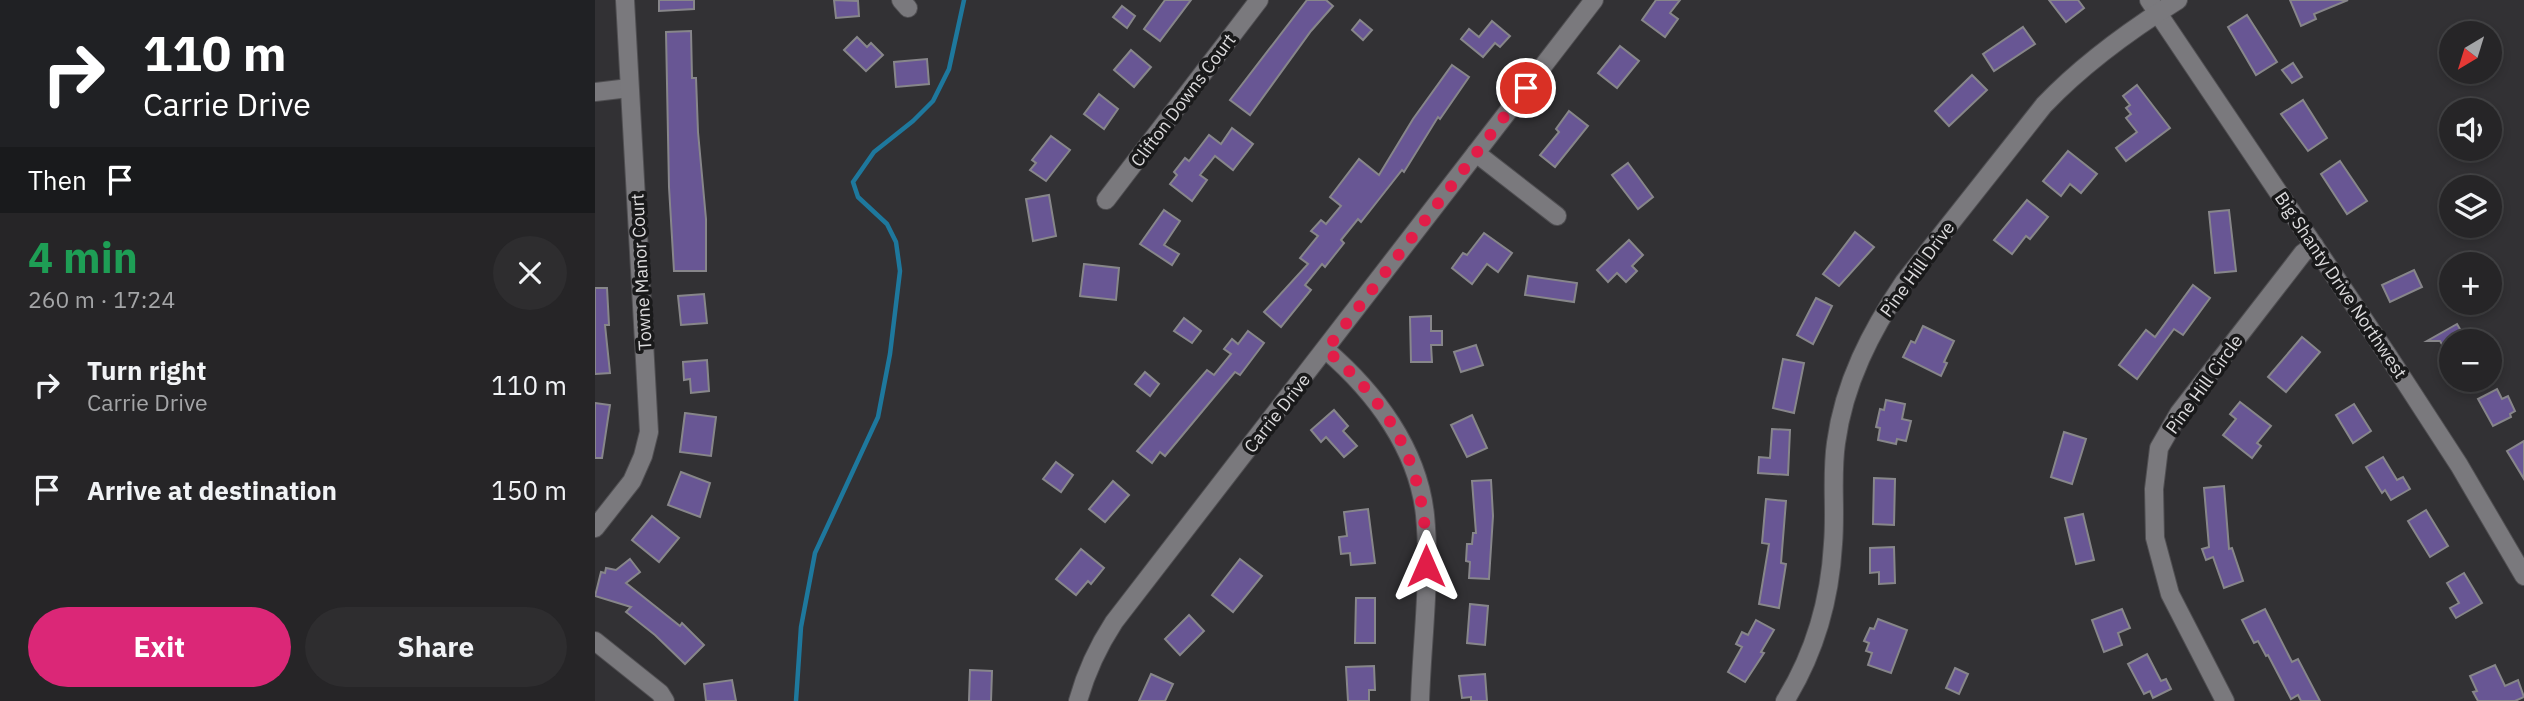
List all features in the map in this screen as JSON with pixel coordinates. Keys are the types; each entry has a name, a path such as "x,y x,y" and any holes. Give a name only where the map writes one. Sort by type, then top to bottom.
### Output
{"street":[{"name":"Towne Manor Court","path":"595,528 632,481 643,456 649,432 625,0"},
{"name":"Clifton Downs Court","path":"1106,200 1259,0"},
{"name":"Carrie Drive","path":"1078,701 1084,678 1097,648 1114,622 1594,0"},
{"name":"Pine Hill Drive","path":"1784,701 1809,652 1821,621 1834,542 1832,470 1842,410 1860,358 1884,310 2044,104 2068,79 2153,7 2178,0"},
{"name":"Big Shanty Drive Northwest","path":"2153,7 2459,465 2524,576"},
{"path":"595,92 629,88"},
{"path":"1476,153 1557,216"},
{"name":"Pine Hill Circle","path":"2225,701 2170,594 2155,538 2154,489 2159,448 2179,413 2303,253 2314,245"},
{"path":"1326,350 1356,377 1377,402 1402,441 1418,480 1425,513 1426,546 1419,701"},
{"path":"595,641 660,693 665,701"}],"building":[{"path":"659,0 694,0 694,9 659,11"},
{"path":"834,0 858,1 859,16 836,18"},
{"path":"1165,0 1191,0 1160,41 1144,29"},
{"path":"1307,0 1326,0 1333,6 1311,31 1250,115 1230,100"},
{"path":"1656,0 1680,0 1670,13 1678,19 1665,37 1642,20"},
{"path":"2049,0 2078,0 2084,8 2066,22"},
{"path":"2290,0 2348,0 2314,14 2316,19 2301,26"},
{"path":"1122,6 1135,16 1127,28 1113,17"},
{"path":"2247,15 2277,62 2256,75 2228,27"},
{"path":"1360,20 1372,30 1363,40 1352,30"},
{"path":"1492,21 1510,36 1500,47 1495,43 1483,57 1461,39 1469,29 1479,37"},
{"path":"2023,27 2035,44 1994,71 1983,54"},
{"path":"691,31 692,78 696,78 706,219 706,271 674,271 669,187 666,32"},
{"path":"857,37 867,47 871,43 883,55 866,71 844,50"},
{"path":"1620,46 1639,61 1617,88 1598,73"},
{"path":"1131,50 1151,67 1134,87 1114,70"},
{"path":"927,59 929,84 896,87 894,62"},
{"path":"2293,63 2302,77 2292,83 2282,70"},
{"path":"1452,65 1469,77 1440,119 1438,117 1404,172 1402,170 1361,222 1358,219 1341,240 1344,243 1325,267 1322,264 1305,285 1311,290 1281,327 1264,312 1308,264 1300,258 1318,236 1311,231 1321,220 1326,224 1341,206 1330,197 1359,159 1379,175 1413,119"},
{"path":"1972,75 1987,90 1949,126 1935,111"},
{"path":"2137,85 2170,128 2126,161 2116,148 2137,132 2126,118 2131,114 2126,108 2130,105 2123,96"},
{"path":"1099,94 1118,109 1104,129 1084,114"},
{"path":"2303,100 2327,138 2308,151 2281,114"},
{"path":"1569,111 1588,126 1555,167 1540,155 1559,132 1556,129"},
{"path":"1232,128 1253,144 1233,170 1215,156 1200,175 1207,180 1192,201 1170,184 1177,175 1174,172 1185,158 1189,161 1209,135 1221,144"},
{"path":"1051,136 1070,150 1046,181 1030,170 1036,163 1032,160"},
{"path":"2068,151 2097,174 2081,193 2070,184 2061,196 2043,181"},
{"path":"2340,161 2367,201 2347,214 2321,174"},
{"path":"1628,163 1653,197 1638,209 1612,175"},
{"path":"1049,195 1056,236 1033,241 1026,199"},
{"path":"2027,200 2048,217 2030,239 2026,236 2012,254 1994,240"},
{"path":"1164,210 1180,221 1164,245 1179,254 1172,265 1140,244"},
{"path":"2229,210 2236,271 2215,273 2209,212"},
{"path":"1855,232 1874,247 1839,286 1823,274"},
{"path":"1484,233 1512,253 1498,272 1487,264 1472,284 1452,268 1463,253 1467,255"},
{"path":"1629,240 1643,255 1632,266 1637,271 1626,282 1617,273 1608,282 1597,270"},
{"path":"1084,264 1119,268 1116,300 1080,296"},
{"path":"2414,270 2422,287 2390,302 2382,285"},
{"path":"1528,276 1577,283 1574,302 1525,295"},
{"path":"2193,285 2210,298 2183,335 2174,329 2137,379 2119,365 2146,330 2155,337"},
{"path":"595,288 607,288 609,325 605,325 610,373 595,374"},
{"path":"704,294 707,323 681,325 678,296"},
{"path":"1816,298 1832,306 1813,344 1797,335"},
{"path":"1431,316 1431,331 1442,331 1442,345 1431,345 1432,362 1411,362 1410,317"},
{"path":"1184,318 1201,331 1192,343 1174,331"},
{"path":"1923,326 1954,341 1941,376 1903,357 1911,341 1915,343"},
{"path":"1248,331 1264,343 1240,375 1235,372 1165,456 1160,452 1152,463 1137,451 1207,370 1214,375 1231,354 1224,349 1232,339 1238,344"},
{"path":"2439,334 2439,341 2427,341"},
{"path":"2302,337 2320,352 2286,392 2268,377"},
{"path":"1476,345 1483,365 1461,372 1454,352"},
{"path":"1783,359 1804,363 1794,413 1773,408"},
{"path":"707,360 709,391 691,393 690,379 684,380 683,362"},
{"path":"1145,372 1159,384 1150,396 1135,384"},
{"path":"2491,392 2498,392 2502,399 2508,396 2515,411 2510,414 2511,417 2493,426 2478,399"},
{"path":"1886,400 1905,404 1902,419 1911,421 1906,441 1897,439 1896,444 1878,440 1880,428 1876,427 1880,409 1884,410"},
{"path":"2240,402 2271,426 2257,443 2261,446 2252,458 2223,435 2236,419 2230,414"},
{"path":"595,403 610,405 602,458 595,458"},
{"path":"2354,404 2371,431 2353,443 2336,415"},
{"path":"1334,410 1348,426 1343,431 1357,446 1344,457 1326,437 1321,442 1311,430"},
{"path":"685,413 716,417 711,456 680,452"},
{"path":"1472,415 1487,448 1467,457 1451,425"},
{"path":"1772,429 1790,430 1788,475 1758,473 1759,457 1770,458"},
{"path":"2064,432 2086,439 2072,484 2051,477"},
{"path":"2524,441 2524,479 2507,451"},
{"path":"2383,457 2397,480 2403,477 2410,489 2391,500 2385,490 2382,493 2366,467"},
{"path":"1056,462 1073,475 1061,492 1043,479"},
{"path":"681,472 710,483 700,517 668,505"},
{"path":"1874,478 1895,479 1894,525 1873,524"},
{"path":"1491,480 1493,516 1489,579 1469,578 1467,544 1472,544 1473,533 1476,533 1472,481"},
{"path":"1113,481 1129,495 1105,522 1089,509"},
{"path":"2224,486 2229,549 2232,548 2243,581 2224,588 2213,557 2206,560 2202,549 2209,547 2204,488"},
{"path":"1766,499 1786,501 1781,563 1786,564 1779,608 1759,604 1769,544 1762,543"},
{"path":"1368,509 1375,563 1351,565 1350,553 1341,554 1339,537 1347,536 1344,512"},
{"path":"2426,510 2448,546 2430,557 2408,521"},
{"path":"2083,514 2094,560 2076,564 2065,518"},
{"path":"652,516 679,538 659,562 632,540"},
{"path":"1894,547 1895,583 1879,584 1879,572 1870,573 1870,548"},
{"path":"1081,549 1104,568 1091,584 1088,581 1076,595 1056,579"},
{"path":"630,559 640,572 626,583 680,626 682,623 704,645 685,664 626,612 631,607 595,596 601,572 605,573 606,568 616,570"},
{"path":"1240,559 1262,576 1233,612 1212,595"},
{"path":"2464,573 2482,603 2456,618 2450,608 2459,603 2447,583"},
{"path":"1356,598 1375,598 1375,643 1355,643"},
{"path":"1470,604 1488,606 1485,645 1467,643"},
{"path":"2122,609 2130,628 2118,633 2122,645 2104,652 2092,620"},
{"path":"2265,609 2292,662 2298,659 2320,701 2301,701 2298,695 2291,699 2268,655 2266,656 2258,641 2254,643 2242,620"},
{"path":"1189,615 1204,631 1180,655 1165,639"},
{"path":"1878,619 1907,630 1891,673 1868,665 1872,653 1866,651 1869,643 1864,641"},
{"path":"1756,620 1774,630 1761,652 1764,653 1745,682 1728,672 1742,647 1736,644 1742,632 1748,635"},
{"path":"2147,654 2161,681 2166,679 2171,689 2153,698 2150,691 2144,694 2128,664"},
{"path":"2495,665 2505,686 2518,680 2524,697 2515,701 2478,701 2470,676"},
{"path":"1374,666 1375,690 1369,690 1369,701 1348,701 1346,667"},
{"path":"1955,668 1968,674 1959,694 1946,688"},
{"path":"970,670 992,671 991,701 969,701"},
{"path":"1151,674 1173,684 1165,701 1139,701"},
{"path":"1485,674 1487,701 1462,698 1459,676"},
{"path":"732,680 736,701 706,701 704,684"}],"waterway":[{"path":"796,701 801,627 815,553 878,417 890,354 900,271 896,242 887,224 858,197 853,182 874,152 933,101 949,69 964,0"}],"route":[{"path":"1426,566 1425,513 1418,480 1402,441 1377,402 1356,377 1326,350 1526,88"}]}
